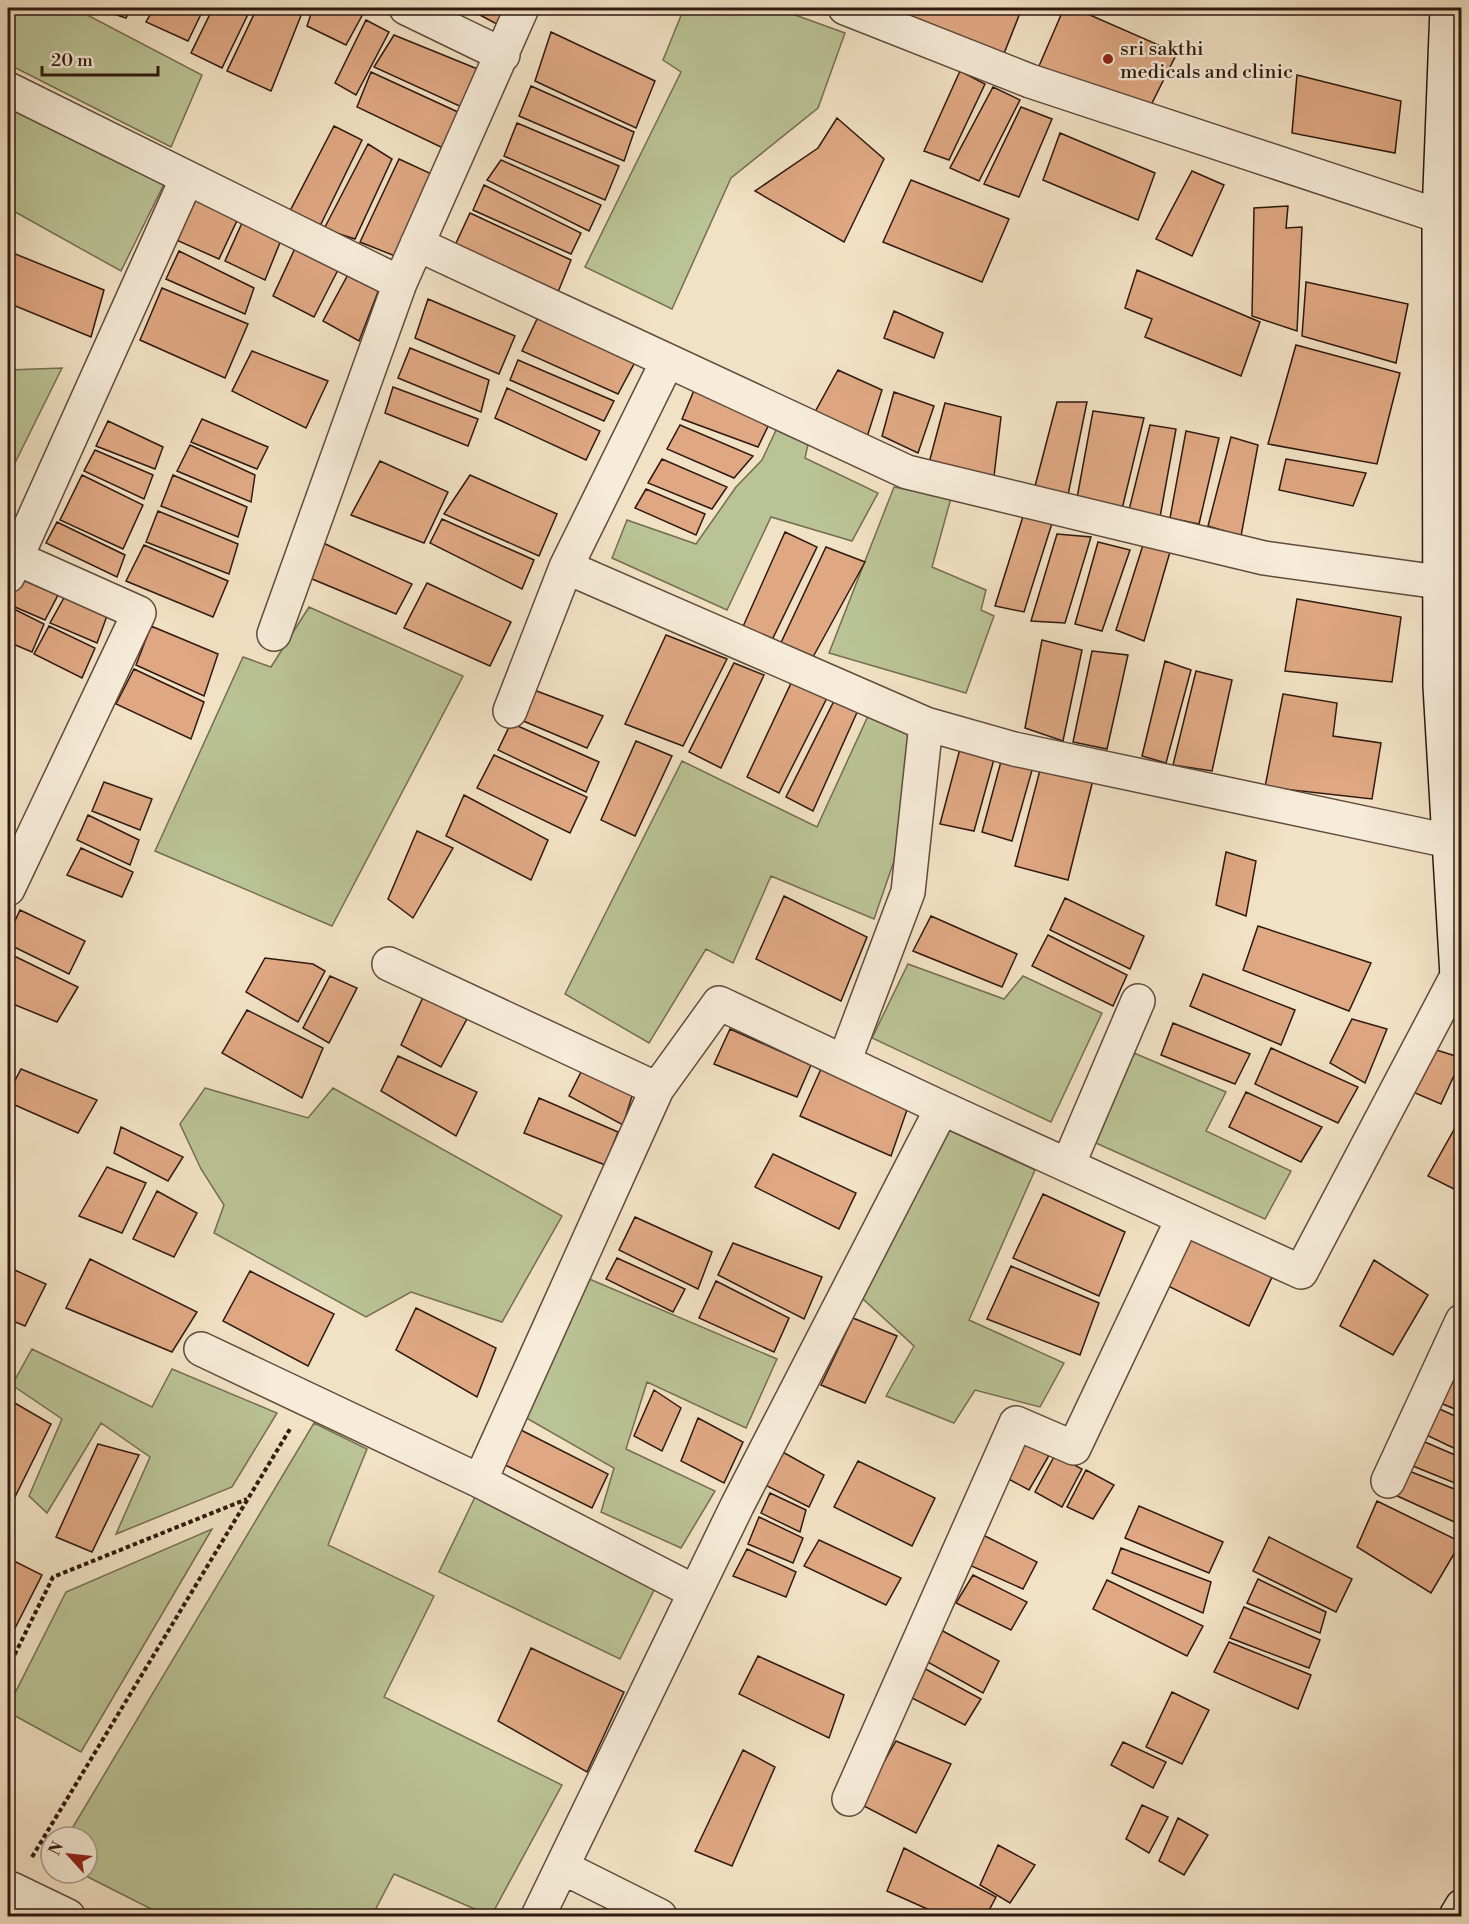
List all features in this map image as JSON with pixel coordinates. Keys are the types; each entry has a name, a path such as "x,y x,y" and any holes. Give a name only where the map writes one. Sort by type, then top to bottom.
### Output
{"street":[{"path":"406,8 503,55"},
{"path":"274,634 400,283 522,8"},
{"path":"845,8 1030,81 1439,216"},
{"path":"480,1481 657,1089 719,1002 942,1108 1300,1272 1459,979 1440,686 1439,216 1447,8"},
{"path":"8,89 400,283"},
{"path":"8,890 139,613 12,567 187,178"},
{"path":"417,244 907,472 1264,558 1439,582"},
{"path":"510,711 566,567 667,362"},
{"path":"566,567 926,724 1014,749 1449,841"},
{"path":"844,1062 908,892 926,724"},
{"path":"389,964 657,1089"},
{"path":"1068,1166 1138,1001"},
{"path":"538,1917 695,1592 942,1108"},
{"path":"849,1799 1016,1423 1074,1448 1183,1218"},
{"path":"1388,1481 1461,1321"},
{"path":"201,1349 480,1481 695,1592"},
{"path":"562,1867 660,1917"},
{"path":"12,1889 68,1917"},
{"path":"1456,1917 1461,1906"}],"path":[{"path":"12,1889 308,1400"},
{"path":"8,1668 53,1577 248,1499"}],"green space":[{"path":"8,8 74,8 202,75 171,147 8,64"},
{"path":"684,8 776,8 845,33 818,108 731,178 672,309 585,267 681,72 663,60"},
{"path":"8,107 164,184 121,271 8,208"},
{"path":"62,368 8,477 8,370"},
{"path":"778,426 809,440 805,458 878,493 852,541 771,517 727,610 612,558 627,520 696,544 736,487 762,460"},
{"path":"894,487 951,498 932,567 986,590 981,610 994,616 966,693 829,653"},
{"path":"309,607 463,676 332,926 155,851 243,657 271,667"},
{"path":"868,716 913,735 894,861 874,919 771,876 733,963 706,949 649,1043 565,994 682,761 817,827"},
{"path":"908,964 1004,999 1023,976 1102,1013 1051,1122 872,1038"},
{"path":"1134,1053 1226,1092 1206,1131 1291,1171 1265,1219 1096,1143"},
{"path":"205,1088 308,1118 333,1088 562,1216 502,1322 411,1292 366,1317 214,1233 224,1205 201,1169 180,1124"},
{"path":"944,1128 1035,1170 969,1320 1064,1363 1040,1407 975,1390 954,1423 886,1396 914,1346 863,1299"},
{"path":"587,1278 777,1359 746,1428 647,1382 626,1449 715,1491 681,1548 601,1512 614,1468 521,1415"},
{"path":"32,1349 152,1407 172,1369 277,1413 232,1487 116,1534 150,1457 101,1423 47,1513 29,1496 62,1419 12,1385"},
{"path":"314,1423 367,1449 328,1545 434,1596 384,1697 562,1785 491,1916 394,1874 372,1916 165,1916 99,1883 99,1825 74,1825"},
{"path":"475,1497 656,1586 620,1659 439,1572"},
{"path":"212,1529 81,1752 8,1712 8,1707 66,1592"}],"building":[{"path":"96,8 131,8 126,18"},
{"path":"154,8 204,8 188,41 146,22"},
{"path":"213,8 251,8 222,68 191,53"},
{"path":"257,8 304,8 271,91 227,71"},
{"path":"313,8 351,8 364,12 346,45 307,26"},
{"path":"467,8 513,8 504,28"},
{"path":"903,8 1022,8 1003,56 899,16"},
{"name":"sri sakthi medicals and clinic","path":"1064,8 1074,8 1177,53 1148,111 1039,66"},
{"path":"366,20 389,32 356,95 335,83"},
{"path":"551,32 655,81 636,128 535,81"},
{"path":"394,35 480,70 466,109 374,67"},
{"path":"960,71 985,84 949,160 924,151"},
{"path":"371,72 460,113 445,149 357,107"},
{"path":"1297,75 1401,101 1395,153 1292,133"},
{"path":"531,86 634,132 624,161 519,116"},
{"path":"993,87 1020,100 979,181 950,168"},
{"path":"1021,107 1052,119 1019,197 984,184"},
{"path":"837,118 884,159 844,242 755,191 818,148"},
{"path":"517,123 619,166 605,200 504,156"},
{"path":"334,126 362,140 320,226 290,211"},
{"path":"1060,133 1155,173 1138,220 1043,180"},
{"path":"368,144 392,159 355,239 324,229"},
{"path":"399,159 436,176 400,258 360,242"},
{"path":"501,160 601,205 589,231 487,180"},
{"path":"1192,171 1224,185 1192,256 1156,239"},
{"path":"911,180 1009,219 982,282 883,242"},
{"path":"484,185 581,233 571,254 473,210"},
{"path":"196,192 241,212 219,259 174,239"},
{"path":"1288,206 1286,228 1302,227 1297,331 1252,316 1254,208"},
{"path":"470,213 571,260 554,302 451,254"},
{"path":"246,214 283,235 265,280 225,261"},
{"path":"297,244 342,262 314,317 273,296"},
{"path":"8,251 104,290 91,337 8,303"},
{"path":"179,251 254,288 245,314 166,279"},
{"path":"351,269 381,284 359,341 323,321"},
{"path":"1137,270 1260,322 1241,376 1145,337 1152,319 1125,308"},
{"path":"1306,282 1408,304 1396,363 1302,336"},
{"path":"162,288 248,324 225,378 140,340"},
{"path":"428,299 515,336 499,374 415,338"},
{"path":"894,311 943,333 934,358 884,338"},
{"path":"538,317 635,362 618,394 522,351"},
{"path":"1296,345 1400,373 1377,464 1268,444"},
{"path":"410,348 489,380 481,412 398,378"},
{"path":"252,351 328,381 306,428 232,391"},
{"path":"518,360 614,401 604,421 510,380"},
{"path":"838,370 882,390 867,437 815,412"},
{"path":"393,387 478,419 468,446 385,413"},
{"path":"507,388 600,431 586,460 495,418"},
{"path":"695,388 772,418 758,447 682,419"},
{"path":"894,392 934,406 918,453 882,436"},
{"path":"1057,402 1087,402 1068,495 1034,490"},
{"path":"945,403 1001,417 994,476 929,463"},
{"path":"1093,411 1144,418 1122,509 1077,498"},
{"path":"202,419 268,447 257,469 191,442"},
{"path":"108,421 163,447 155,469 96,446"},
{"path":"680,425 753,456 734,478 667,449"},
{"path":"1150,425 1176,429 1160,517 1129,510"},
{"path":"1186,431 1219,438 1199,524 1170,518"},
{"path":"1231,437 1258,445 1241,536 1208,526"},
{"path":"190,445 255,475 251,502 177,471"},
{"path":"95,450 153,475 144,499 84,471"},
{"path":"662,459 727,487 712,509 648,483"},
{"path":"1286,459 1366,473 1353,506 1279,490"},
{"path":"380,461 448,492 424,543 351,515"},
{"path":"82,475 143,505 123,549 60,520"},
{"path":"173,475 247,507 238,537 161,506"},
{"path":"470,475 557,514 539,556 444,514"},
{"path":"646,489 705,514 696,535 635,508"},
{"path":"1025,510 1054,517 1024,612 995,606"},
{"path":"158,511 238,544 229,574 146,542"},
{"path":"442,519 534,560 522,589 430,543"},
{"path":"57,522 125,555 117,577 46,543"},
{"path":"785,532 817,547 771,642 741,631"},
{"path":"1057,534 1091,537 1065,623 1031,621"},
{"path":"321,542 412,584 396,614 305,576"},
{"path":"1098,542 1130,550 1102,631 1075,624"},
{"path":"144,545 228,581 213,617 126,581"},
{"path":"1143,545 1170,552 1144,641 1116,630"},
{"path":"826,547 865,562 813,657 778,649"},
{"path":"18,578 58,595 45,620 8,604"},
{"path":"427,583 511,622 490,666 404,628"},
{"path":"65,596 107,616 97,643 50,623"},
{"path":"1297,599 1401,617 1392,682 1285,671"},
{"path":"8,606 44,624 32,652 8,642"},
{"path":"49,626 95,648 82,678 34,654"},
{"path":"151,626 218,654 204,696 136,665"},
{"path":"666,635 727,659 683,746 625,724"},
{"path":"1042,640 1082,650 1063,741 1025,728"},
{"path":"1092,651 1128,655 1107,749 1073,742"},
{"path":"1165,661 1191,670 1166,763 1142,756"},
{"path":"734,663 764,675 721,768 689,752"},
{"path":"134,669 204,702 191,739 116,704"},
{"path":"1196,671 1232,680 1212,771 1173,765"},
{"path":"793,679 829,694 779,793 747,777"},
{"path":"534,690 603,716 587,748 521,720"},
{"path":"1283,694 1337,703 1333,736 1381,743 1372,799 1265,787"},
{"path":"835,699 859,708 813,811 786,797"},
{"path":"511,723 599,762 586,792 498,750"},
{"path":"636,741 672,756 635,836 601,820"},
{"path":"961,745 996,752 974,831 940,824"},
{"path":"1003,754 1034,763 1012,841 982,832"},
{"path":"494,755 587,797 570,833 477,788"},
{"path":"1040,770 1093,780 1068,880 1015,866"},
{"path":"104,782 152,799 140,830 92,811"},
{"path":"464,795 548,840 531,880 446,836"},
{"path":"88,815 139,840 130,865 77,840"},
{"path":"417,831 453,848 413,918 388,899"},
{"path":"81,848 133,872 122,897 67,875"},
{"path":"1226,852 1256,861 1246,916 1216,905"},
{"path":"784,896 867,937 841,1001 756,959"},
{"path":"1065,898 1144,936 1130,969 1050,930"},
{"path":"20,910 85,941 69,974 8,944 8,936"},
{"path":"931,916 1017,954 1002,987 913,951"},
{"path":"1258,926 1371,963 1349,1011 1243,970"},
{"path":"1048,935 1127,975 1113,1006 1032,966"},
{"path":"8,953 78,987 57,1022 8,1002"},
{"path":"265,958 313,964 325,971 298,1022 246,992"},
{"path":"1203,974 1295,1010 1281,1045 1190,1006"},
{"path":"330,976 357,988 329,1043 303,1028"},
{"path":"425,993 468,1017 441,1067 401,1045"},
{"path":"247,1010 323,1048 302,1098 222,1053"},
{"path":"1352,1019 1387,1029 1365,1083 1330,1063"},
{"path":"1173,1023 1250,1054 1235,1084 1161,1055"},
{"path":"730,1029 811,1065 797,1097 714,1064"},
{"path":"1271,1048 1358,1087 1338,1123 1255,1084"},
{"path":"1430,1048 1462,1058 1441,1104 1408,1090"},
{"path":"398,1056 477,1092 456,1136 381,1091"},
{"path":"21,1069 97,1100 78,1133 8,1102 8,1094"},
{"path":"821,1069 907,1110 891,1156 800,1116"},
{"path":"582,1070 633,1093 623,1125 569,1096"},
{"path":"1246,1092 1322,1127 1301,1162 1229,1127"},
{"path":"539,1098 618,1132 605,1165 524,1133"},
{"path":"121,1127 183,1157 168,1181 114,1153"},
{"path":"1455,1128 1462,1131 1462,1193 1428,1176"},
{"path":"773,1154 856,1193 839,1229 755,1187"},
{"path":"107,1167 146,1183 122,1233 79,1216"},
{"path":"157,1191 197,1213 174,1257 133,1239"},
{"path":"1043,1194 1125,1232 1099,1296 1013,1258"},
{"path":"635,1217 712,1252 698,1289 619,1250"},
{"path":"1189,1236 1273,1275 1249,1326 1166,1285"},
{"path":"733,1243 822,1277 804,1319 718,1275"},
{"path":"617,1258 685,1289 673,1312 606,1279"},
{"path":"90,1259 197,1312 172,1352 66,1308"},
{"path":"1374,1260 1428,1295 1393,1355 1340,1326"},
{"path":"1011,1266 1099,1303 1080,1355 987,1319"},
{"path":"8,1267 46,1284 25,1326 8,1319"},
{"path":"250,1271 334,1314 308,1366 223,1321"},
{"path":"716,1281 789,1318 774,1352 699,1318"},
{"path":"416,1308 496,1348 477,1397 396,1350"},
{"path":"853,1318 897,1336 865,1403 821,1385"},
{"path":"1451,1371 1462,1375 1462,1412 1438,1402"},
{"path":"654,1390 681,1408 662,1451 634,1436"},
{"path":"13,1402 51,1424 8,1511 8,1414"},
{"path":"1435,1407 1462,1419 1462,1452 1420,1432"},
{"path":"698,1418 743,1442 724,1483 681,1461"},
{"path":"517,1428 608,1474 592,1508 499,1462"},
{"path":"1021,1438 1051,1452 1029,1490 1003,1476"},
{"path":"1418,1439 1462,1458 1462,1486 1408,1464"},
{"path":"98,1444 139,1455 92,1552 56,1537"},
{"path":"779,1450 824,1475 809,1507 765,1485"},
{"path":"1055,1455 1082,1469 1062,1507 1035,1492"},
{"path":"858,1461 935,1498 912,1546 834,1507"},
{"path":"1404,1469 1462,1492 1461,1525 1393,1494"},
{"path":"1086,1470 1114,1485 1093,1519 1067,1507"},
{"path":"770,1493 806,1510 800,1532 761,1513"},
{"path":"1377,1501 1461,1542 1431,1593 1357,1547"},
{"path":"1139,1506 1223,1542 1209,1573 1125,1538"},
{"path":"759,1517 803,1538 793,1563 748,1544"},
{"path":"983,1535 1037,1562 1023,1589 967,1564"},
{"path":"1269,1537 1352,1579 1336,1612 1253,1571"},
{"path":"819,1540 901,1578 886,1605 804,1566"},
{"path":"1121,1548 1211,1582 1203,1613 1112,1573"},
{"path":"747,1549 796,1572 786,1597 733,1576"},
{"path":"8,1558 42,1575 8,1642"},
{"path":"973,1575 1027,1602 1011,1630 956,1603"},
{"path":"1258,1579 1326,1612 1320,1633 1247,1603"},
{"path":"1107,1580 1203,1626 1187,1656 1093,1609"},
{"path":"1244,1607 1320,1640 1309,1668 1230,1638"},
{"path":"939,1629 999,1661 983,1693 924,1660"},
{"path":"1229,1642 1311,1675 1298,1709 1214,1672"},
{"path":"531,1648 624,1692 587,1772 498,1721"},
{"path":"758,1656 844,1695 829,1738 739,1694"},
{"path":"920,1666 981,1699 965,1725 906,1695"},
{"path":"1172,1692 1209,1710 1182,1764 1146,1747"},
{"path":"896,1741 951,1764 916,1833 860,1804"},
{"path":"1123,1742 1166,1762 1153,1788 1111,1765"},
{"path":"743,1750 775,1767 732,1866 695,1851"},
{"path":"1142,1805 1168,1817 1149,1853 1126,1839"},
{"path":"1178,1818 1208,1835 1184,1875 1159,1861"},
{"path":"998,1845 1035,1865 1010,1903 980,1885"},
{"path":"904,1848 996,1897 986,1916 943,1916 887,1891"}],"place":[{"name":"sri sakthi medicals and clinic","path":"1108,59"}]}
